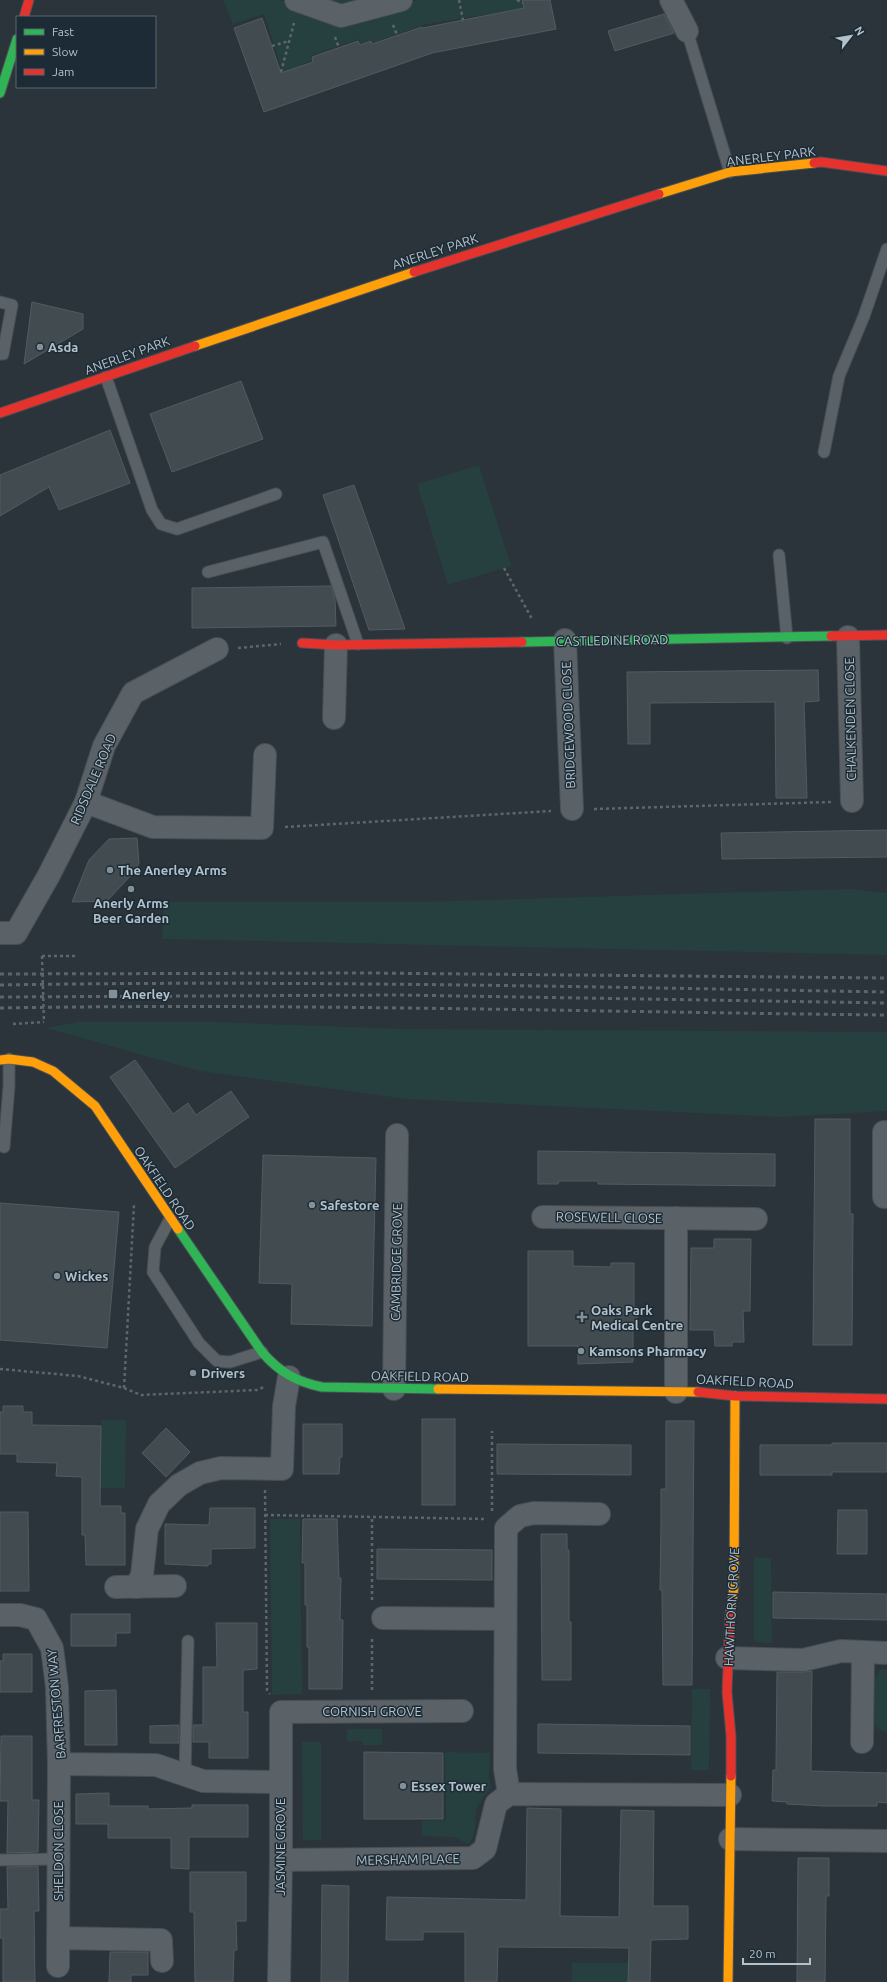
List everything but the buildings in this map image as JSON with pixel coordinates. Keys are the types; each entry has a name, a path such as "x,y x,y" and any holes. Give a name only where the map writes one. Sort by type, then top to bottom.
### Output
{"street":[{"path":"24,16 29,0"},
{"path":"298,1 342,16 401,0"},
{"path":"671,0 687,31"},
{"path":"0,93 16,42"},
{"name":"ANERLEY PARK","path":"0,413 106,377 199,343 450,260 730,172 821,162 887,171"},
{"name":"CASTLEDINE ROAD","path":"302,643 336,645 555,640 848,637 887,635"},
{"name":"CHALKENDEN CLOSE","path":"848,637 852,801"},
{"name":"BRIDGEWOOD CLOSE","path":"555,640 572,809"},
{"path":"334,718 336,645"},
{"name":"RIDSDALE ROAD","path":"0,933 16,933 49,875 86,802 104,746 133,693 217,649"},
{"path":"86,802 153,826 262,828 265,755"},
{"name":"OAKFIELD ROAD","path":"5,1059 33,1062 53,1071 94,1106 262,1352 269,1361 289,1377 300,1383 322,1387 394,1389 704,1392 735,1396 887,1399"},
{"path":"884,1132 884,1196 887,1197"},
{"name":"CAMBRIDGE GROVE","path":"394,1389 397,1135"},
{"name":"ROSEWELL CLOSE","path":"543,1217 756,1219"},
{"name":"ROSEWELL CLOSE","path":"676,1218 676,1392"},
{"path":"175,1586 126,1587 142,1575 147,1529 159,1504 179,1485 200,1473 221,1468 282,1469 284,1406 289,1377"},
{"name":"HAWTHORN GROVE","path":"728,1982 731,1736 727,1692 727,1658 728,1627 734,1587 735,1396"},
{"path":"599,1514 534,1513 520,1516 506,1528 505,1769 503,1799 730,1795"},
{"name":"BARFRESTON WAY","path":"0,1615 20,1615 36,1619 52,1648 57,1687 59,1764 156,1765 203,1781 280,1782"},
{"path":"383,1618 505,1619"},
{"path":"727,1658 803,1660 840,1651 887,1653"},
{"path":"862,1653 862,1742"},
{"name":"CORNISH GROVE","path":"281,1712 462,1710"},
{"name":"JASMINE GROVE","path":"279,1982 281,1712"},
{"name":"SHELDON CLOSE","path":"58,1966 59,1764"},
{"name":"MERSHAM PLACE","path":"281,1860 473,1858 485,1849 503,1799"},
{"path":"730,1839 887,1841"},
{"path":"58,1938 161,1940 162,1961"}],"lane":[{"path":"687,31 730,172"},
{"path":"824,452 839,376 864,316 887,249"},
{"path":"0,302 12,305 2,354 0,354"},
{"path":"106,377 152,510 161,524 177,529 276,494"},
{"path":"208,572 323,542 358,644"},
{"path":"779,555 787,638"},
{"path":"4,1147 9,1086 5,1059"},
{"path":"170,1219 155,1247 153,1272 199,1343 217,1361 230,1362 262,1352"},
{"path":"185,1775 188,1641"},
{"path":"0,1860 58,1859"}],"path":[{"path":"459,0 463,20"},
{"path":"518,0 523,3"},
{"path":"281,72 298,1"},
{"path":"272,46 289,41"},
{"path":"504,568 555,640"},
{"path":"217,649 302,643"},
{"path":"13,1024 44,1022 42,956 78,956"},
{"path":"124,1388 136,1168"},
{"path":"0,1370 78,1376 124,1388 141,1395 257,1390 289,1377"},
{"path":"265,1515 492,1519 492,1431"},
{"path":"264,1469 267,1690 281,1712"}],"green space":[{"path":"223,0 279,0 339,21 417,0 521,0 523,8 423,25 373,43 372,40 361,44 359,39 310,56 312,61 283,73 264,14 233,24"},
{"path":"310,0 382,0 341,12"},
{"path":"479,465 511,566 448,585 417,484"},
{"path":"850,889 887,893 887,955 162,939 164,902 421,902"},
{"path":"79,1022 215,1022 408,1029 887,1032 887,1111 782,1117 406,1099 200,1071 46,1028"},
{"path":"101,1420 126,1420 125,1488 100,1488"},
{"path":"270,1519 300,1519 302,1694 272,1695"},
{"path":"754,1557 771,1558 772,1643 756,1642 754,1638"},
{"path":"887,1669 887,1732 880,1730 875,1725 875,1678 880,1670"},
{"path":"692,1689 710,1689 709,1770 691,1770"},
{"path":"347,1729 382,1729 382,1745 363,1745 363,1741 347,1741"},
{"path":"302,1742 321,1742 321,1840 303,1840"},
{"path":"445,1752 490,1753 489,1778 491,1787 478,1805 474,1836 468,1844 454,1837 422,1836 422,1821 446,1820"},
{"path":"572,1963 628,1963 628,1982 572,1982"}],"railway":[{"path":"0,974 367,973 887,978"},
{"path":"0,985 222,983 554,986 887,992"},
{"path":"0,997 398,995 887,1003"},
{"path":"0,1008 333,1007 887,1015"}],"traffic: fast":[{"path":"0,93 16,42"},
{"path":"522,642 831,636"},
{"path":"178,1229 262,1352 282,1371 304,1382 322,1387 438,1389"}],"traffic: slow":[{"path":"659,194 730,172 814,163"},
{"path":"195,346 414,272"},
{"path":"0,1060 9,1059 33,1062 53,1071 95,1106 178,1229"},
{"path":"438,1389 698,1392"},
{"path":"730,1615 734,1587 735,1396"},
{"path":"728,1982 731,1776"}],"traffic: jam":[{"path":"24,16 29,0"},
{"path":"814,163 821,162 887,171"},
{"path":"414,272 659,194"},
{"path":"0,413 195,346"},
{"path":"831,636 887,635"},
{"path":"302,643 336,645 522,642"},
{"path":"698,1392 735,1396 887,1399"},
{"path":"730,1615 727,1692 731,1736 731,1776"}],"place":[{"name":"Asda","path":"40,347"},
{"name":"The Anerley Arms","path":"110,870"},
{"name":"Anerly Arms Beer Garden","path":"131,889"},
{"name":"Anerley","path":"113,994"},
{"name":"Safestore","path":"312,1205"},
{"name":"Wickes","path":"57,1276"},
{"name":"Oaks Park Medical Centre","path":"582,1317"},
{"name":"Kamsons Pharmacy","path":"581,1351"},
{"name":"Drivers","path":"193,1373"},
{"name":"Essex Tower","path":"403,1786"}]}
